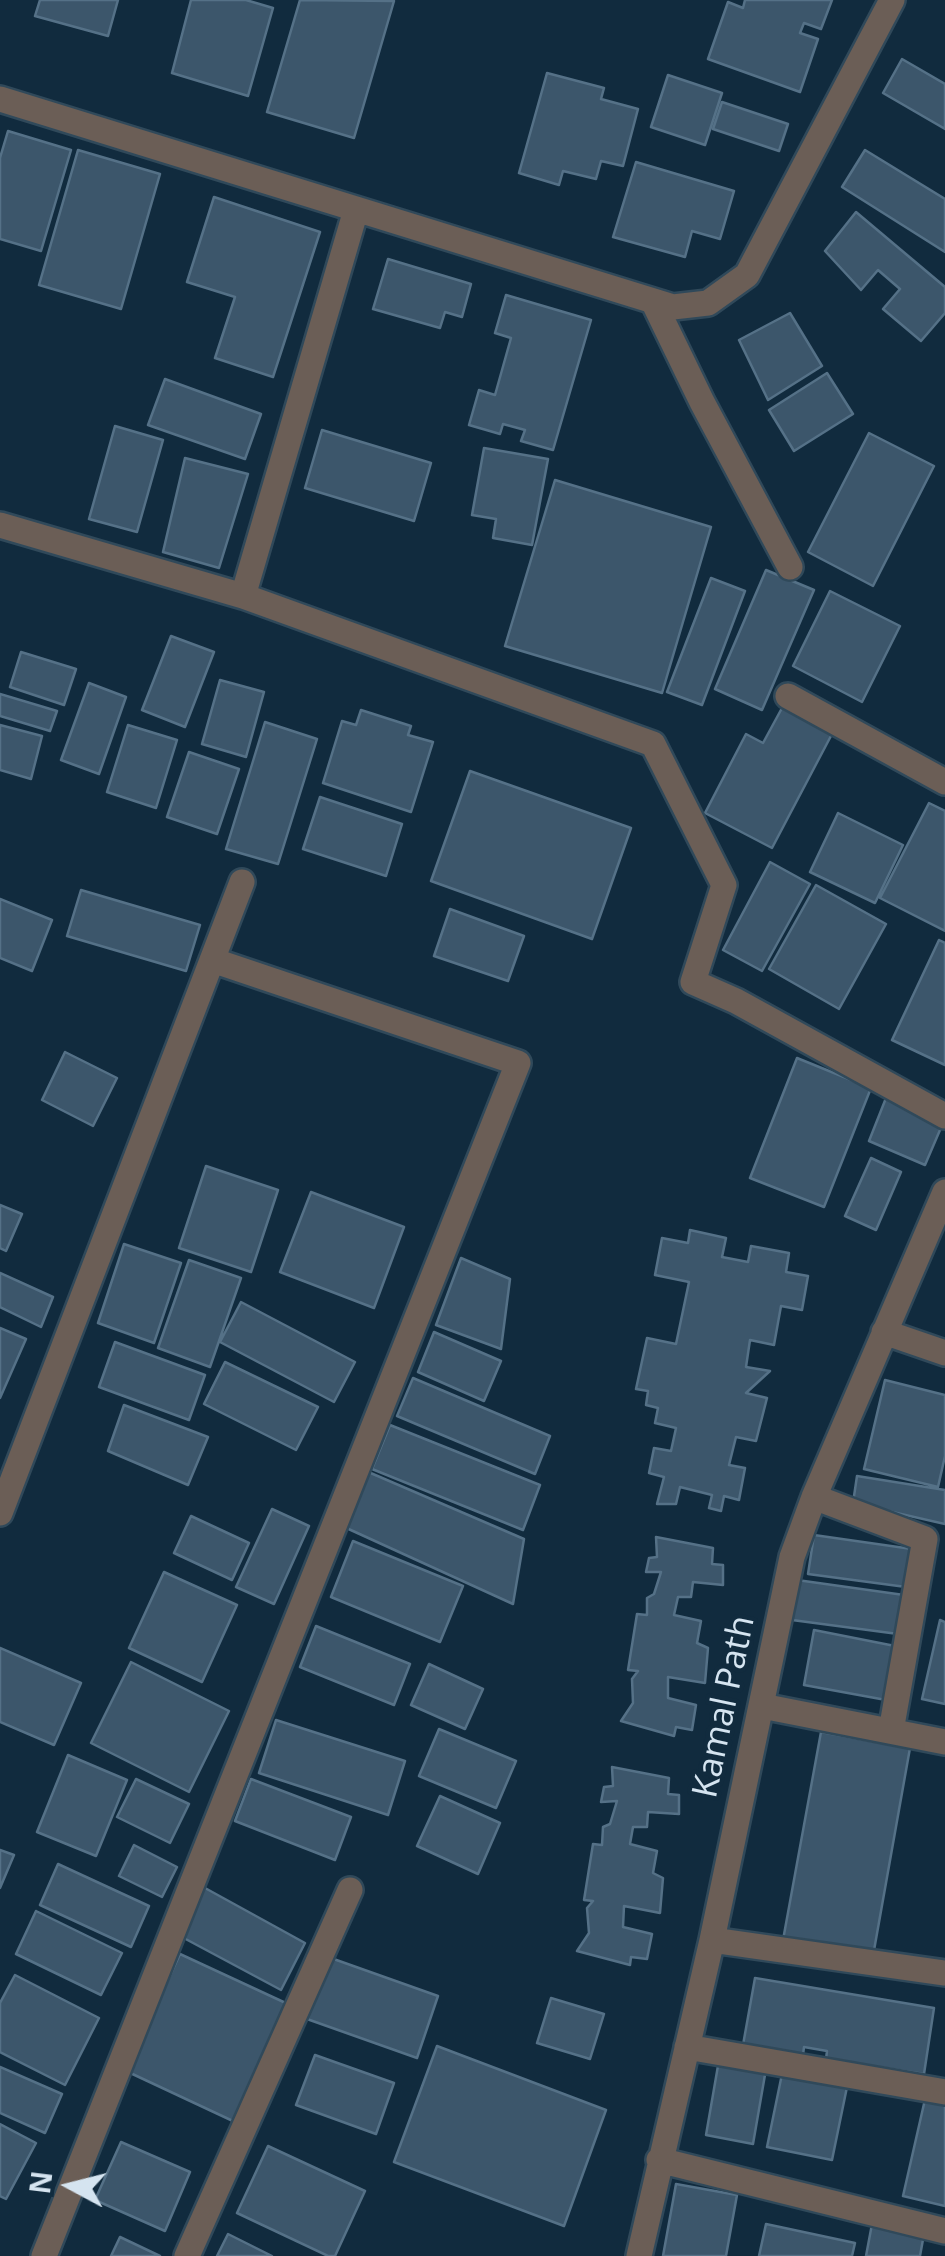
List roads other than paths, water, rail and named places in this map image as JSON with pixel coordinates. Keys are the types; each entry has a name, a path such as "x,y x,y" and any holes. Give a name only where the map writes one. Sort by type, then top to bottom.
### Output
{"street":[{"path":"0,99 674,307 708,303 747,276 892,0"},
{"path":"243,596 356,210"},
{"path":"653,301 790,567"},
{"path":"0,525 243,596 653,744 724,885 693,982 945,1116"},
{"path":"788,696 945,782"},
{"path":"0,1513 242,882"},
{"path":"44,2256 518,1064 212,960"},
{"name":"Kamal Path","path":"639,2256 712,1940 792,1557 814,1496 945,1192"},
{"path":"884,1332 945,1352"},
{"path":"814,1496 924,1538 891,1731"},
{"path":"762,1706 945,1742"},
{"path":"187,2256 350,1890"},
{"path":"712,1940 945,1973"},
{"path":"687,2046 945,2092"},
{"path":"659,2160 945,2231"}]}
